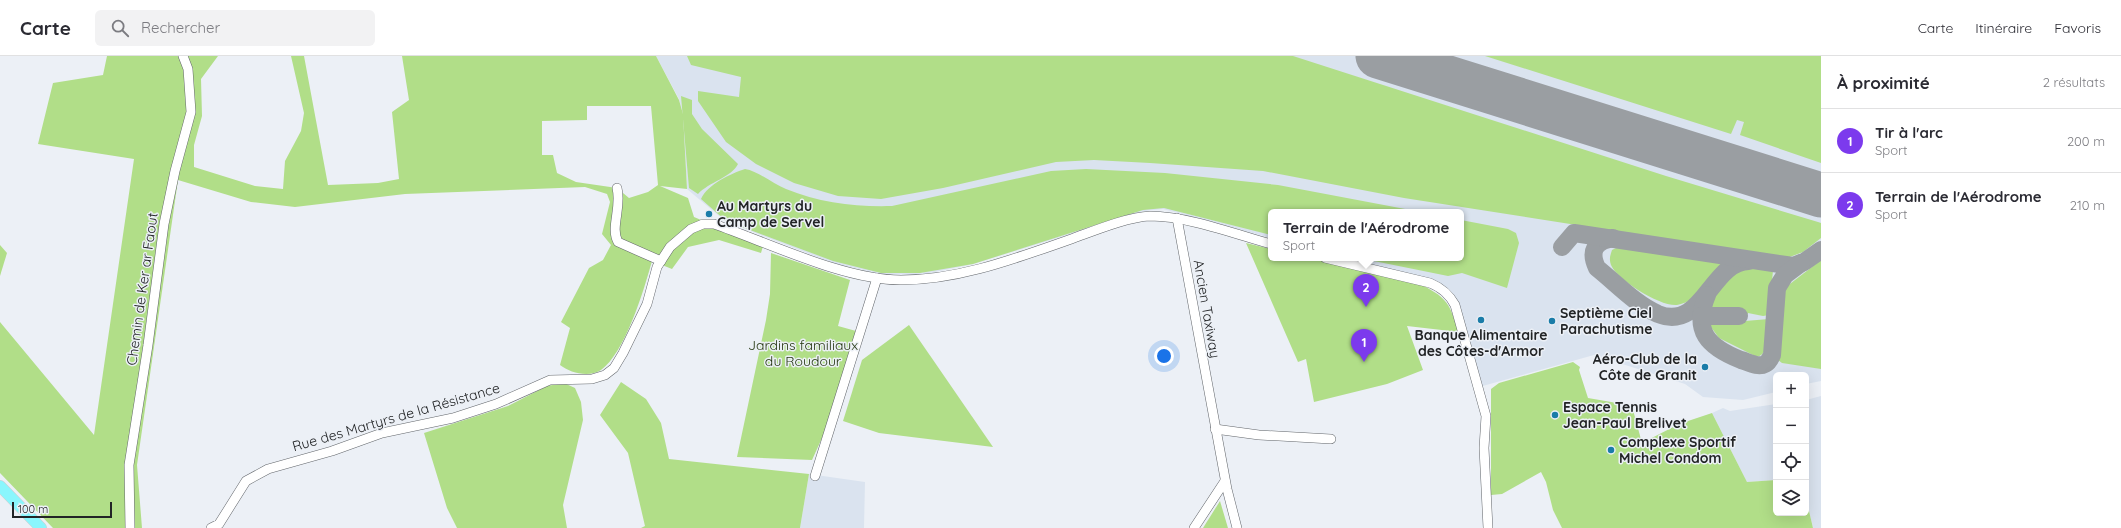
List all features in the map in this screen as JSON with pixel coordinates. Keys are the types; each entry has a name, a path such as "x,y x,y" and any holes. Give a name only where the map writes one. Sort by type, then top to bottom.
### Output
{"main road":[{"path":"0,486 41,528"}],"street":[{"name":"Chemin de Ker ar Faout","path":"130,528 129,465 148,346 164,224 175,171 191,112 188,69 183,56"},
{"path":"617,188 620,199 615,227 618,242 661,261"},
{"name":"Rue des Martyrs de la Résistance","path":"211,528 219,524 246,481 268,469 332,451 382,433 453,418 496,404 550,380 592,379 605,375 614,368 623,353 647,304 657,267 670,247 691,229 703,224 714,224 818,262 877,278 902,280 936,278 1000,262 1136,219 1150,216 1177,218 1268,243"},
{"name":"Ancien Taxiway","path":"1177,218 1210,404 1225,481 1237,528"},
{"path":"1337,261 1430,283 1444,290 1455,305 1486,416 1484,448 1488,528"},
{"path":"815,476 877,278"},
{"path":"1215,429 1259,435 1332,439"},
{"path":"1194,528 1225,481"}],"shaded area":[{"path":"656,56 1821,56 1821,381 1809,383 1809,372 1773,372 1773,393 1743,400 1703,397 1685,384 1594,355 1479,387 1455,305 1444,290 1352,261 1464,261 1464,209 1268,209 1268,237 1163,209 1144,211 973,264 920,275 881,274 833,263 725,221 687,189 683,114 679,99"},
{"path":"1821,396 1821,528 1813,528 1809,511 1809,399"},
{"path":"1773,404 1773,480 1747,482 1712,413 1723,408 1730,411"},
{"path":"809,474 865,482 864,528 800,528"}],"green space":[{"path":"107,56 218,56 201,79 202,116 194,145 194,167 255,186 283,189 285,161 301,131 304,113 291,56 304,56 328,185 378,183 399,179 392,112 409,100 402,56 656,56 679,100 683,114 687,189 660,186 688,198 694,217 763,246 761,253 719,240 688,247 672,269 652,261 639,304 626,336 618,350 610,362 601,370 591,374 580,374 560,365 570,328 561,322 589,268 603,260 611,245 602,234 610,202 607,194 585,187 405,194 295,207 251,202 178,180 137,465 142,528 53,528 0,473 0,322 94,435 134,159 38,144 53,83 103,75","holes":["587,106 651,106 658,185 648,192 629,198 617,188 576,182 557,173 553,155 542,155 542,121 587,120"]},
{"path":"687,56 1293,56 1666,176 1821,223 1821,238 1803,252 1787,258 1404,198 1263,171 1094,160 1056,162 943,188 881,199 838,196 794,183 756,164 726,142 698,101 698,91 739,97 741,77 691,65"},
{"path":"1485,56 1821,56 1821,163 1740,135 1744,122 1737,120 1731,134"},
{"path":"681,96 692,100 692,114 702,129 738,164 735,169 726,176 708,186 698,194 689,188"},
{"path":"745,169 750,170 781,187 799,194 825,201 865,206 892,206 1051,171 1086,169 1165,173 1278,185 1405,209 1268,209 1268,234 1164,208 1143,210 973,264 920,273 881,273 833,261 726,221 701,199 714,184"},
{"path":"1464,221 1508,229 1516,233 1519,243 1507,288 1462,273 1448,276 1374,261 1464,261"},
{"path":"1246,243 1268,248 1268,261 1322,261 1422,285 1438,294 1447,303 1459,332 1407,326 1423,370 1387,384 1314,402 1306,359 1298,362"},
{"path":"0,245 7,253 0,276"},
{"path":"1620,246 1724,263 1710,282 1692,299 1677,305 1670,304 1661,302 1630,285 1615,271 1611,265 1610,256 1612,250"},
{"name":"Jardins familiaux du Roudour","path":"771,253 850,280 838,326 856,331 827,427 812,460 737,457 766,320 770,294"},
{"path":"1821,260 1821,369 1782,363 1778,360 1776,353 1782,295 1786,287"},
{"path":"1745,267 1773,270 1769,315 1763,316 1748,313 1745,321 1769,319 1767,346 1765,351 1757,357 1719,338 1708,323 1740,322 1739,310 1707,312 1712,298 1720,285 1732,274"},
{"path":"909,325 993,447 879,433 843,421 862,360"},
{"name":"Complexe Sportif Michel Condom","path":"1573,362 1580,367 1579,370 1588,398 1617,403 1619,411 1624,409 1633,410 1642,443 1679,424 1712,413 1747,482 1773,480 1773,516 1809,516 1809,511 1813,528 1562,528 1553,510 1546,482 1541,472 1502,494 1491,495 1491,389 1499,383"},
{"path":"621,382 646,399 661,423 669,459 809,474 800,528 641,528 645,526 628,453 600,415"},
{"path":"564,383 575,388 581,402 583,420 563,505 567,528 457,528 447,508 424,433 508,406 547,386"},
{"path":"1220,501 1228,528 1203,528"}],"taxiway":[{"path":"1810,191 1821,197"},
{"path":"1562,247 1574,233 1793,266 1804,262 1821,250"},
{"path":"1613,238 1607,239 1598,244 1595,248 1594,257 1597,268 1641,305 1658,314 1673,317 1686,313 1697,305 1725,272 1736,264 1749,261"},
{"path":"1707,295 1701,319 1702,328 1706,336 1712,343 1729,355 1753,364 1765,364 1772,355 1777,288 1785,275 1801,263"},
{"path":"1701,316 1739,316"}],"runway":[{"path":"1378,56 1821,195"}],"place":[{"name":"Au Martyrs du Camp de Servel","path":"709,214"},
{"name":"Terrain de l'Aérodrome","path":"1366,307"},
{"name":"Banque Alimentaire des Côtes-d'Armor","path":"1481,320"},
{"name":"Septième Ciel Parachutisme","path":"1552,321"},
{"name":"Tir à l'arc","path":"1364,362"},
{"name":"Aéro-Club de la Côte de Granit","path":"1705,367"},
{"name":"Espace Tennis Jean-Paul Brelivet","path":"1555,415"},
{"name":"Complexe Sportif Michel Condom","path":"1611,450"}]}
